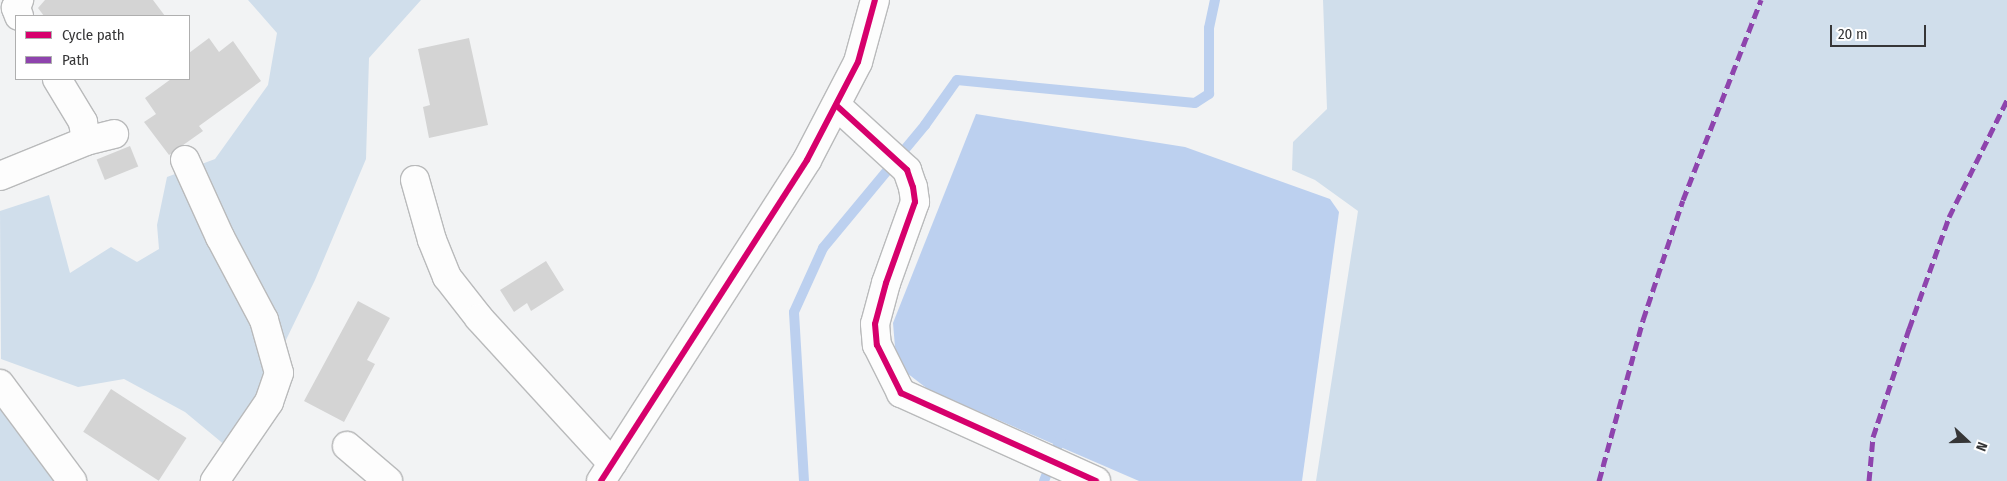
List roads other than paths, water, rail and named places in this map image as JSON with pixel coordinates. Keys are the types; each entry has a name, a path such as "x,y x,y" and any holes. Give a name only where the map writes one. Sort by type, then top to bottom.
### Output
{"street":[{"path":"19,0 16,8 19,15"},
{"path":"415,180 432,240 447,277 606,472 807,160 837,106 858,62 875,0"},
{"path":"58,80 82,122 86,141"},
{"path":"837,106 907,170 913,187 915,202 886,283 875,324 876,346 901,393 1096,481"},
{"path":"0,176 86,141 114,134"},
{"path":"185,160 220,237 264,320 279,373 269,402 215,481"},
{"path":"0,384 72,481"},
{"path":"347,446 388,481"}],"water":[{"path":"976,114 1185,147 1330,199 1339,212 1302,481 1139,481 929,390 903,370 895,347 893,323"}],"waterway":[{"path":"804,481 794,312 823,248 925,125 957,80 1195,103 1209,94 1209,28 1215,0"},
{"path":"1044,481 1062,435"}]}
